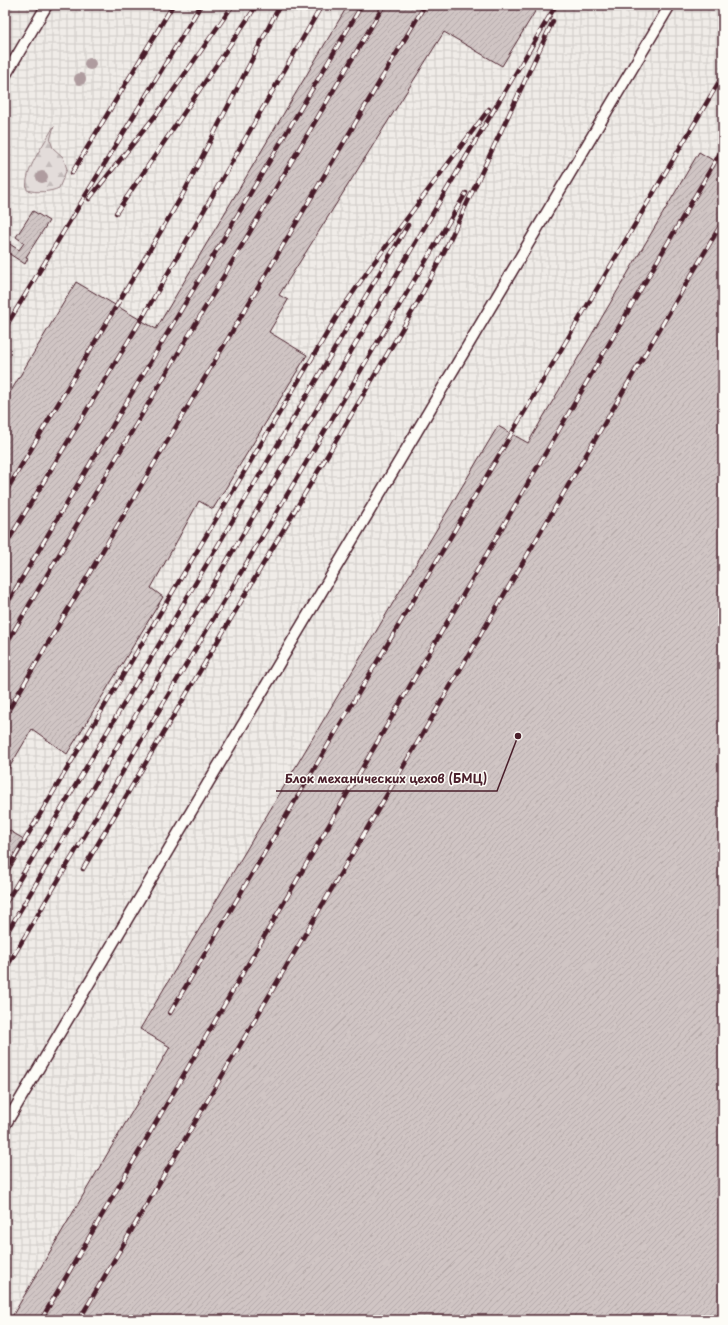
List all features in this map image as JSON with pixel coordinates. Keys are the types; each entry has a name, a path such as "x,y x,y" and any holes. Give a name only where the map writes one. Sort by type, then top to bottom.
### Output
{"lane":[{"path":"5,76 47,5"},
{"path":"5,1125 670,5"}],"shaded area":[{"path":"5,5 723,5 723,1320 5,1320"}],"green space":[{"path":"54,126 50,140 53,148 63,157 67,169 59,188 43,192 27,190 28,174 31,166"}],"building":[{"path":"348,5 539,5 502,66 444,32 279,295 288,300 269,332 307,355 213,509 199,501 151,588 163,597 67,754 32,729 5,775 5,401 76,282 156,329"},
{"path":"699,152 723,166 723,1320 10,1320 170,1047 140,1029 498,426 528,443"},
{"path":"33,211 49,221 26,257 28,258 25,264 5,251 5,241 19,250 24,243 16,237"},
{"path":"5,828 27,841 5,878"}],"railway":[{"path":"72,173 173,5"},
{"path":"5,328 201,5"},
{"path":"89,199 159,111 233,5"},
{"path":"116,213 257,5"},
{"path":"5,493 183,194 280,5"},
{"path":"5,546 141,320 322,5"},
{"path":"5,607 362,5"},
{"path":"5,646 384,5"},
{"path":"5,716 425,5"},
{"path":"5,936 556,5"},
{"path":"83,869 418,302 444,252 553,21"},
{"path":"170,1013 723,75"},
{"path":"5,873 339,313 372,265 489,109"},
{"path":"41,1320 723,148"},
{"path":"5,970 466,193"},
{"path":"79,1320 723,221"},
{"path":"5,904 408,225"}],"place":[{"name":"Блок механических цехов (БМЦ)","path":"518,736"}]}
